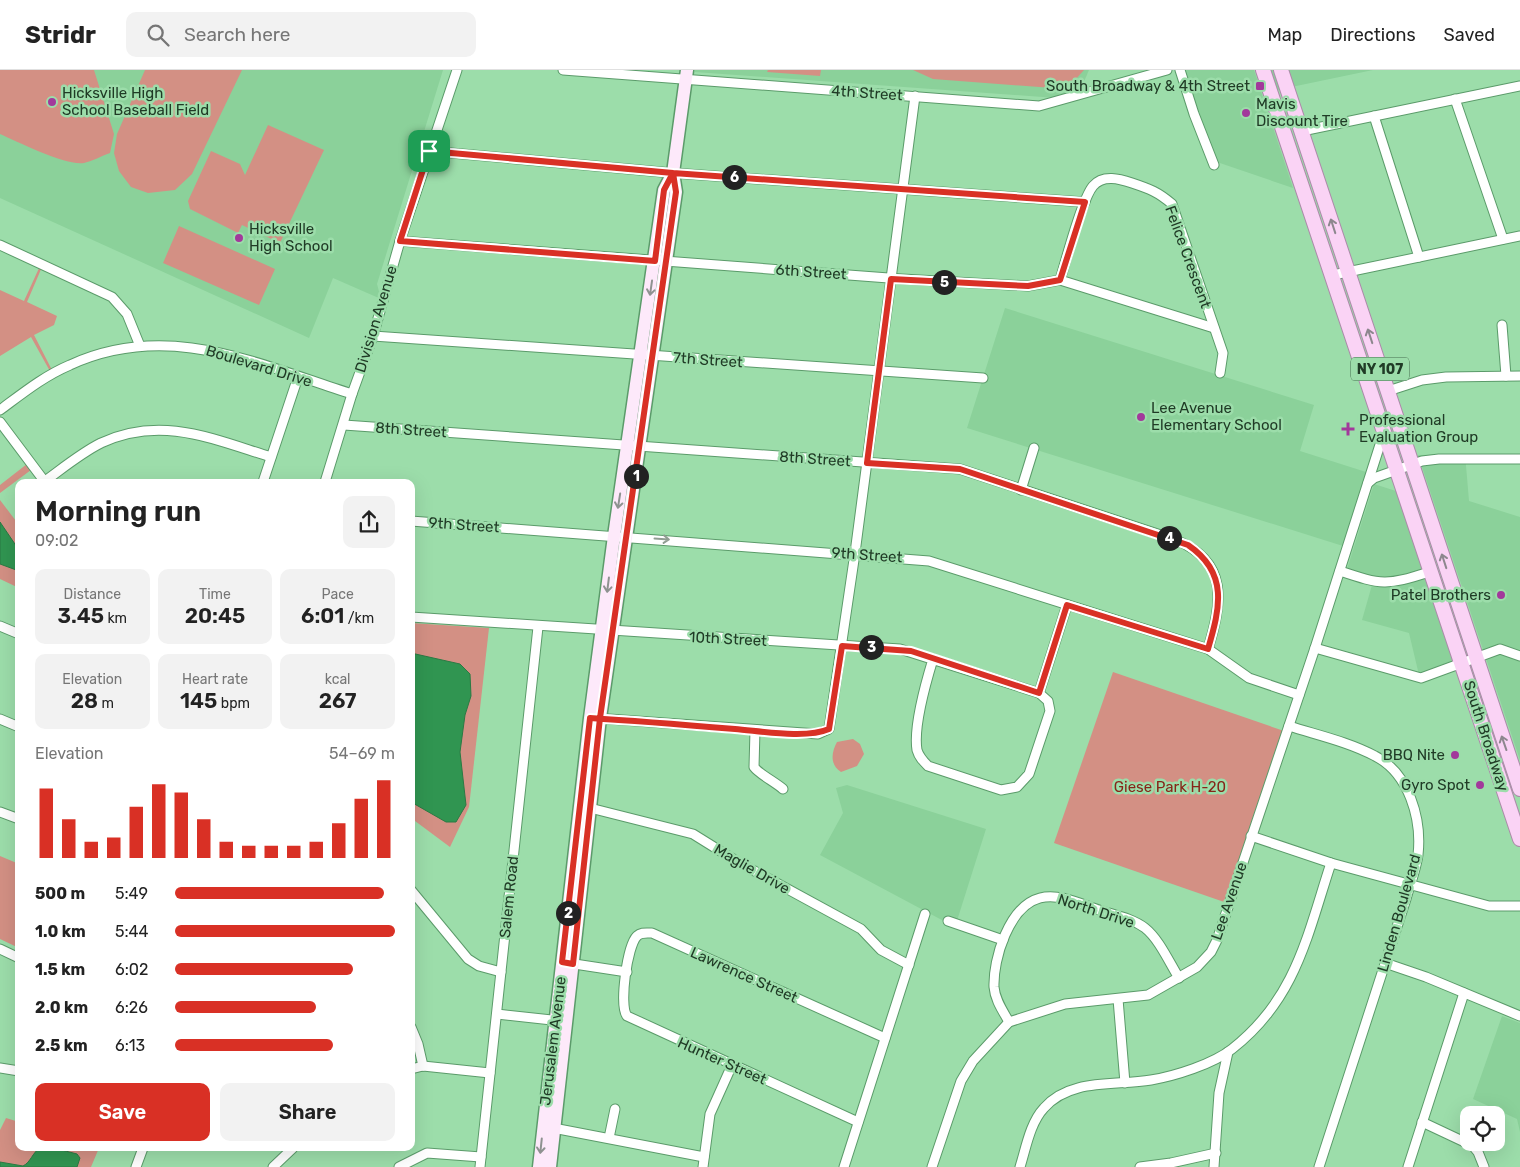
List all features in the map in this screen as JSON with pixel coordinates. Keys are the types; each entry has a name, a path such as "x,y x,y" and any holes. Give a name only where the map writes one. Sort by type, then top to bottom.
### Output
{"main road":[{"name":"NY 107","path":"1263,70 1333,275 1355,348 1384,429 1429,572 1462,662"},
{"name":"NY 107","path":"1281,70 1476,657"},
{"name":"Jerusalem Avenue","path":"539,1167 549,1127 595,718 607,632 614,536 634,446 660,261 664,190 673,173 686,75"},
{"name":"Jerusalem Avenue","path":"607,632 627,537 634,446"},
{"name":"South Broadway","path":"1476,657 1520,789"},
{"name":"South Broadway","path":"1462,662 1520,839"},
{"name":"Jerusalem Avenue","path":"549,1127 550,1167"}],"street":[{"name":"Division Avenue","path":"326,479 352,394 373,336 400,241 457,70"},
{"name":"4th Street","path":"563,70 686,75 1038,106 1167,70"},
{"path":"1180,70 1214,165"},
{"path":"1302,131 1520,86"},
{"path":"595,718 818,734 829,729 855,554 915,96"},
{"path":"1455,100 1503,240"},
{"path":"1374,116 1419,257"},
{"path":"429,151 673,173 1085,202"},
{"name":"Felice Crescent","path":"1060,280 1085,202 1093,185 1107,178 1119,178 1158,192 1172,204 1223,353 1220,373"},
{"path":"1333,275 1519,236"},
{"name":"6th Street","path":"400,241 891,279 1028,286 1060,280 1214,328"},
{"path":"0,245 112,297 127,314 140,346"},
{"path":"1502,325 1506,376"},
{"name":"7th Street","path":"373,336 983,378"},
{"name":"Boulevard Drive","path":"0,410 43,379 70,364 109,351 140,346 170,345 207,349 352,394"},
{"path":"1388,391 1422,380 1446,377 1520,376"},
{"path":"264,479 298,377"},
{"path":"0,422 43,479"},
{"name":"8th Street","path":"344,425 960,469 1176,540 1196,551 1210,567 1218,587 1219,604 1208,649"},
{"path":"49,479 101,443 143,430 171,429 195,433 271,457"},
{"name":"Lee Avenue","path":"932,1167 961,1081 973,1061 1009,1022 1064,1004 1118,1000 1148,995 1197,967 1214,946 1315,648 1384,429"},
{"path":"1021,490 1034,448"},
{"path":"1368,483 1374,478 1422,461 1439,459 1520,459"},
{"name":"9th Street","path":"415,521 929,561 1208,649 1249,678 1299,695"},
{"path":"1340,571 1387,584 1429,572"},
{"path":"933,659 924,686 916,741 917,752 922,760 928,766 1001,790 1017,787 1029,774 1050,711 1048,701 1039,693 1067,605"},
{"name":"10th Street","path":"415,618 607,632 900,649 1039,693"},
{"path":"0,626 15,632"},
{"name":"Salem Road","path":"480,1167 538,627"},
{"path":"1315,648 1421,678 1500,649 1520,656"},
{"path":"0,718 15,725"},
{"name":"Linden Boulevard","path":"1289,726 1374,755 1390,766 1404,783 1413,806 1418,829 1418,856 1410,885 1319,1167"},
{"path":"755,730 754,767 757,772 772,778 783,789"},
{"name":"Maglie Drive","path":"585,807 693,834 738,862 861,929 881,950 909,965"},
{"path":"0,812 15,818"},
{"path":"1251,836 1331,863 1489,906 1520,906"},
{"path":"1020,1167 1038,1115 1056,1096 1084,1086 1163,1078 1191,1069 1228,1052 1272,1011 1287,988 1295,970 1331,863"},
{"path":"415,895 468,959 479,966 501,972"},
{"name":"North Drive","path":"1009,1022 999,1004 994,989 995,973 1003,940 1013,918 1025,906 1040,898 1059,897 1133,921 1144,927 1179,978"},
{"path":"844,1167 925,914"},
{"path":"948,921 1003,940"},
{"name":"Lawrence Street","path":"627,972 629,952 636,937 642,933 652,933 885,1038"},
{"path":"0,949 15,956"},
{"path":"567,963 627,972"},
{"path":"1385,964 1426,977 1520,1016"},
{"name":"Hunter Street","path":"627,972 623,1003 627,1016 858,1122"},
{"path":"1408,1167 1464,993"},
{"path":"1118,1000 1125,1083"},
{"path":"497,1014 561,1021"},
{"path":"415,1037 422,1066"},
{"path":"1214,1167 1219,1093 1228,1052"},
{"path":"549,1127 609,1138 703,1162 710,1114 732,1065"},
{"path":"415,1068 422,1066 490,1073"},
{"path":"0,1068 15,1070"},
{"path":"609,1138 615,1109"},
{"path":"1422,1122 1473,1146 1478,1152 1484,1167"},
{"path":"136,1167 142,1151"},
{"path":"273,1167 288,1151"},
{"path":"400,1167 427,1152 481,1157"},
{"path":"1140,1167 1171,1163 1216,1152"}],"shaded area":[{"name":"Hicksville High School","path":"0,70 443,70 377,284 381,299 333,278 309,338 0,198"},
{"path":"695,70 1089,70 1080,91 1056,98 695,72"},
{"path":"1184,70 1254,70 1293,188 1214,161"},
{"path":"1270,70 1373,70 1277,90"},
{"name":"Lee Avenue Elementary School","path":"1005,308 1314,405 1300,451 1366,472 1343,546 967,428"},
{"path":"1465,454 1469,501 1520,517 1520,760 1418,455"},
{"path":"1374,484 1399,492 1454,662 1419,675 1409,633 1362,620 1374,578 1347,569"},
{"path":"0,522 15,544 15,570 0,564"},
{"path":"415,654 460,664 470,674 471,696 465,715 460,752 466,805 456,822 446,822 415,804"},
{"path":"847,785 986,829 955,927 820,855 843,813 836,788"},
{"path":"1502,1016 1520,1023 1520,1132 1517,1119 1505,1114 1505,1106 1488,1106 1473,1099"},
{"path":"66,1151 77,1154 80,1158 77,1167 0,1167 0,1162 23,1166 35,1152"}],"green space":[{"name":"Hicksville High School Baseball Field","path":"0,70 94,70 114,134 110,153 84,163 76,163 42,153 0,134"},
{"path":"145,70 242,70 192,174 175,190 148,193 131,187 119,171 114,153 117,134"},
{"path":"768,70 821,70 820,76 767,72"},
{"path":"913,70 1084,70 1075,80 1053,88 933,79"},
{"path":"268,125 324,150 280,243 242,225 238,233 190,209 188,201 211,151 240,164 245,175"},
{"path":"179,226 275,269 259,305 163,263"},
{"path":"40,266 42,267 27,302 57,316 54,325 34,335 53,372 51,373 31,337 0,356 0,290 24,301"},
{"path":"27,464 31,470 19,479 15,479 15,482 0,493 0,485"},
{"path":"0,500 15,520 15,586 0,579"},
{"path":"415,623 489,628 469,807 450,847 415,821"},
{"name":"Giese Park H-20","path":"1113,672 1287,732 1227,903 1054,843"},
{"path":"853,739 860,744 864,754 857,766 841,772 833,762 835,746 837,742"},
{"path":"0,856 15,862 15,946 0,939"},
{"path":"6,1118 15,1121 15,1151 98,1151 91,1167 0,1167 0,1130"}],"place":[{"name":"South Broadway & 4th Street","path":"1260,86"},
{"name":"Hicksville High School Baseball Field","path":"52,102"},
{"name":"Mavis Discount Tire","path":"1246,113"},
{"name":"Hicksville High School","path":"239,238"},
{"name":"Lee Avenue Elementary School","path":"1141,417"},
{"name":"Professional Evaluation Group","path":"1348,429"},
{"name":"Patel Brothers","path":"1501,595"},
{"name":"BBQ Nite","path":"1455,755"},
{"name":"Gyro Spot","path":"1480,785"}],"route":[{"path":"429,151 400,241 607,259 655,261 664,190 673,173 1085,202 1060,280 1028,286 891,279 867,463 960,469 1188,545 1206,560 1217,580 1219,604 1217,620 1208,649 1067,605 1039,693 911,651 842,646 833,715 829,729 818,734 600,718 590,718 562,962 573,964 600,718 676,192 673,173 429,151"}]}
